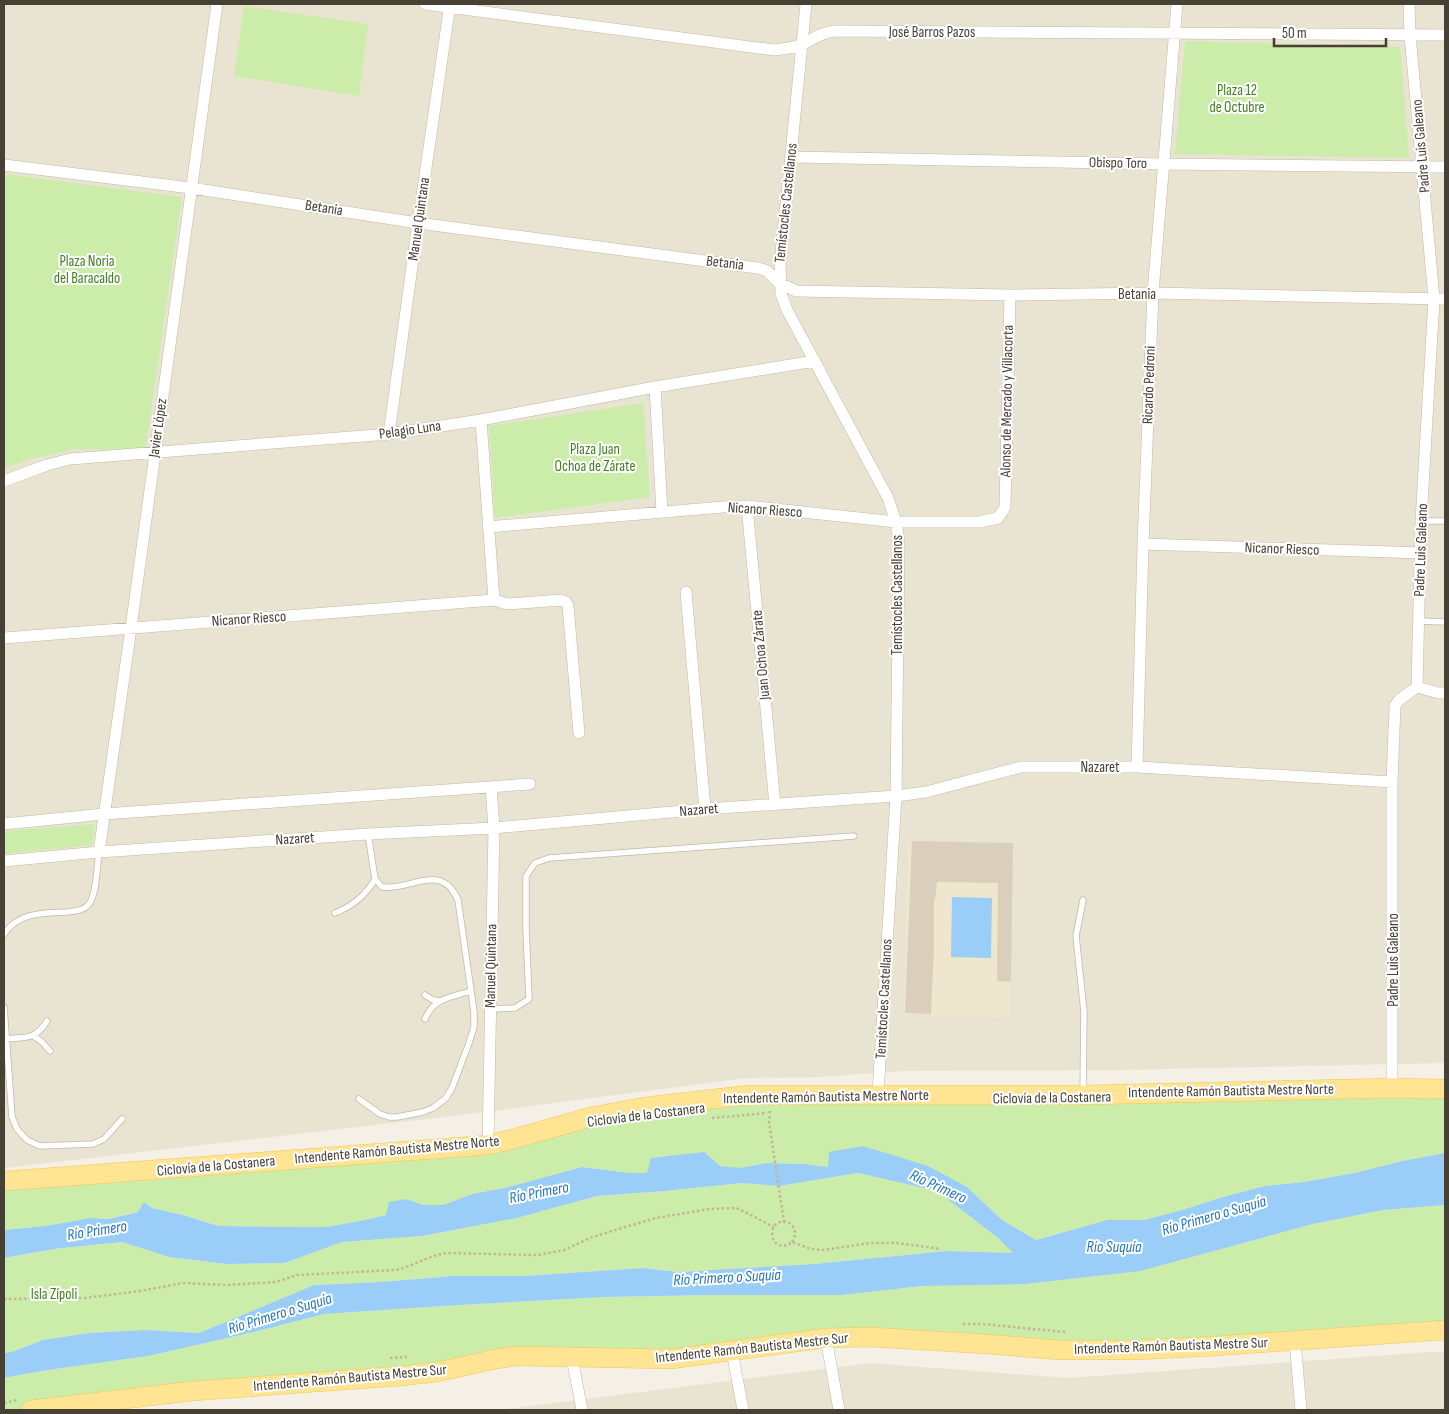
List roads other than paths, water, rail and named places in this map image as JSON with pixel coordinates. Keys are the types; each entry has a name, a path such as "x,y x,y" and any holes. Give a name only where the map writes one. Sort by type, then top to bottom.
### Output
{"main road":[{"name":"Intendente Ramón Bautista Mestre Norte","path":"4,1181 488,1144 591,1117 644,1107 749,1095 1083,1094 1392,1088 1445,1089"},
{"name":"Intendente Ramón Bautista Mestre Sur","path":"31,1410 192,1391 402,1376 437,1372 516,1356 671,1359 826,1338 871,1337 1061,1350 1136,1350 1445,1330"}],"street":[{"name":"Javier López","path":"99,852 217,4"},
{"name":"José Barros Pazos","path":"425,4 774,50 787,49 834,31 1445,35"},
{"name":"Temístocles Castellanos","path":"806,4 779,283 785,305 888,498 896,522 899,541 896,796 878,1094"},
{"name":"Ricardo Pedroni","path":"1138,767 1143,544 1153,293 1177,4"},
{"name":"Padre Luis Galeano","path":"1392,1088 1392,782 1395,706 1399,700 1417,687 1421,521 1440,299 1423,167 1410,35 1409,4"},
{"name":"Manuel Quintana","path":"389,434 450,6"},
{"name":"Obispo Toro","path":"791,157 1445,167"},
{"name":"Betania","path":"4,164 191,188 418,223 758,268 767,271 779,283 796,291 1010,295 1153,293 1440,299"},
{"name":"Alonso de Mercado y Villacorta","path":"1005,507 1010,295"},
{"name":"Pelagio Luna","path":"4,480 70,459 389,434 481,420 656,387 815,361"},
{"path":"656,387 662,512"},
{"path":"481,420 494,600"},
{"name":"Nicanor Riesco","path":"488,527 747,506 896,522 979,522 998,518 1005,507"},
{"name":"Juan Ochoa Zárate","path":"747,506 775,805"},
{"name":"Nicanor Riesco","path":"1143,544 1421,553"},
{"path":"686,592 705,809"},
{"name":"Nicanor Riesco","path":"4,638 494,600 507,604 561,600 566,602 568,606 579,733"},
{"path":"1417,687 1445,693"},
{"name":"Nazaret","path":"4,861 99,852 368,834 494,828 705,809 896,796 926,792 1021,767 1138,767 1392,782"},
{"path":"4,824 104,814 530,784"},
{"name":"Manuel Quintana","path":"488,1144 494,828 491,787"},
{"path":"826,1338 839,1410"},
{"path":"1295,1341 1301,1410"},
{"path":"732,1351 744,1410"},
{"path":"572,1358 582,1410"}],"lane":[{"path":"1421,521 1445,521"},
{"path":"1419,621 1445,622"},
{"path":"359,1099 380,1114 389,1117 423,1112 433,1108 446,1098 452,1088 474,1027 474,1012 458,900 450,887 435,879 395,888 382,887 375,879 368,834"},
{"path":"490,1009 516,1008 529,999 526,876 535,862 550,858 854,836"},
{"path":"4,934 10,925 24,917 35,914 80,911 89,905 93,896 99,852"},
{"path":"335,913 358,900 368,891 375,879"},
{"path":"1083,900 1076,936 1076,949 1084,1012 1083,1094"},
{"path":"425,1019 428,1010 440,1001 471,991"},
{"path":"425,995 433,1000 440,1001"},
{"path":"4,1007 12,1117 17,1129 27,1140 40,1146 94,1144 104,1139 122,1119"},
{"path":"6,1039 34,1036 47,1021"},
{"path":"34,1036 50,1052"}],"water":[{"path":"952,897 992,898 991,958 951,957"},
{"name":"Río Suquía","path":"863,1146 928,1166 967,1187 1002,1220 1036,1240 1107,1220 1144,1220 1265,1186 1304,1182 1354,1173 1445,1153 1445,1205 1383,1210 1313,1224 1140,1271 1025,1284 922,1286 843,1295 604,1297 324,1314 148,1356 4,1378 4,1353 43,1340 89,1333 145,1330 199,1333 314,1285 453,1276 525,1276 643,1268 678,1272 814,1264 947,1251 1013,1253 998,1238 937,1191 858,1173 779,1186 742,1183 597,1196 517,1218 422,1236 342,1242 285,1263 227,1264 169,1257 122,1242 54,1249 4,1258 4,1230 45,1226 90,1218 109,1219 138,1212 144,1202 152,1208 218,1226 326,1227 386,1215 389,1202 406,1199 424,1205 443,1205 472,1194 504,1188 582,1167 647,1173 651,1158 704,1152 720,1166 740,1168 766,1163 828,1167 829,1152"}],"park label":[{"name":"Plaza 12 de Octubre","path":"1237,98"},
{"name":"Plaza Noria del Baracaldo","path":"87,270"},
{"name":"Plaza Juan Ochoa de Zárate","path":"595,458"},
{"name":"Isla Zípoli","path":"54,1294"}],"water label":[{"name":"Río Primero","path":"938,1187"},
{"name":"Río Primero","path":"539,1193"},
{"name":"Río Primero o Suquía","path":"1214,1216"},
{"name":"Río Primero","path":"97,1231"},
{"name":"Río Primero o Suquía","path":"727,1278"},
{"name":"Río Primero o Suquía","path":"280,1314"}]}
